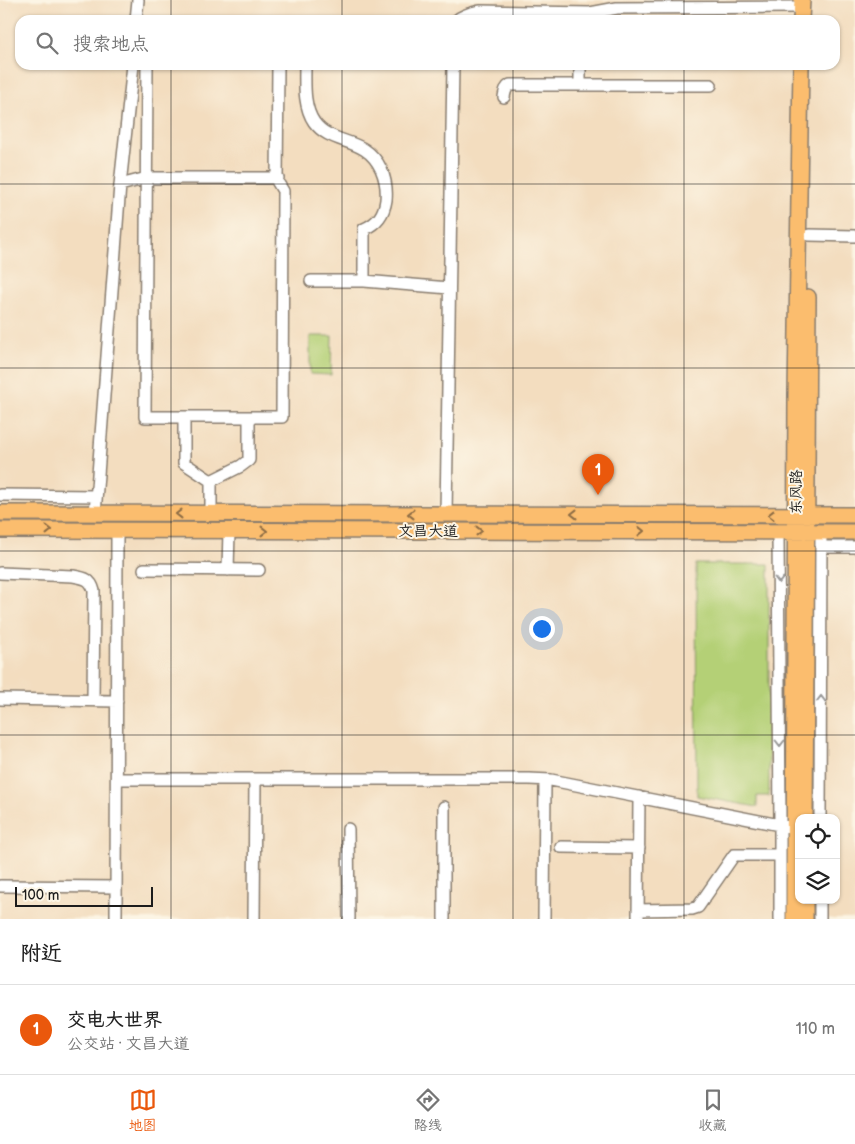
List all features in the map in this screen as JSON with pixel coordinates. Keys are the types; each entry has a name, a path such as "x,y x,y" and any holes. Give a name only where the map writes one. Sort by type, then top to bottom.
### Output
{"main road":[{"name":"东风路","path":"794,919 793,824 808,532 801,515 796,394 801,70"},
{"name":"东风路","path":"801,515 810,70"},
{"name":"文昌大道","path":"0,513 855,515"},
{"name":"文昌大道","path":"0,530 855,532"},
{"path":"805,904 805,919"}],"street":[{"path":"136,15 138,0"},
{"path":"582,15 617,8 804,7"},
{"path":"464,15 480,11 560,15"},
{"path":"95,514 120,185 132,70"},
{"path":"147,70 145,417 282,417 283,191 277,182 278,70"},
{"path":"305,70 307,108 312,120 327,134 370,153 379,165 383,175 386,186 383,210 377,221 364,229 364,281"},
{"path":"446,514 453,70"},
{"path":"580,70 580,85"},
{"path":"504,97 507,86 510,85 711,85"},
{"path":"120,185 146,178 278,178"},
{"path":"808,235 855,236"},
{"path":"311,281 364,281 449,288"},
{"path":"184,417 184,463 211,481"},
{"path":"211,481 249,460 250,417"},
{"path":"211,481 211,514"},
{"path":"0,495 96,496"},
{"path":"116,919 117,530"},
{"path":"228,570 229,530"},
{"path":"778,532 793,824 780,855 780,919"},
{"path":"808,532 821,547 820,814"},
{"path":"821,547 855,547"},
{"path":"144,569 259,570"},
{"path":"0,573 74,576 85,578 93,585 93,700"},
{"path":"0,699 117,701"},
{"path":"117,779 545,780 793,824"},
{"path":"254,919 255,779"},
{"path":"544,919 545,780"},
{"path":"639,797 638,914 698,907 734,855 780,855"},
{"path":"444,807 444,919"},
{"path":"348,829 348,919"},
{"path":"561,847 639,848"},
{"path":"0,886 116,887"},
{"path":"820,904 820,919"}],"green space":[{"path":"310,336 332,336 331,375 310,374"},
{"path":"696,564 769,564 769,796 757,796 757,807 697,796"}],"place":[{"name":"交电大世界","path":"598,495"}]}
